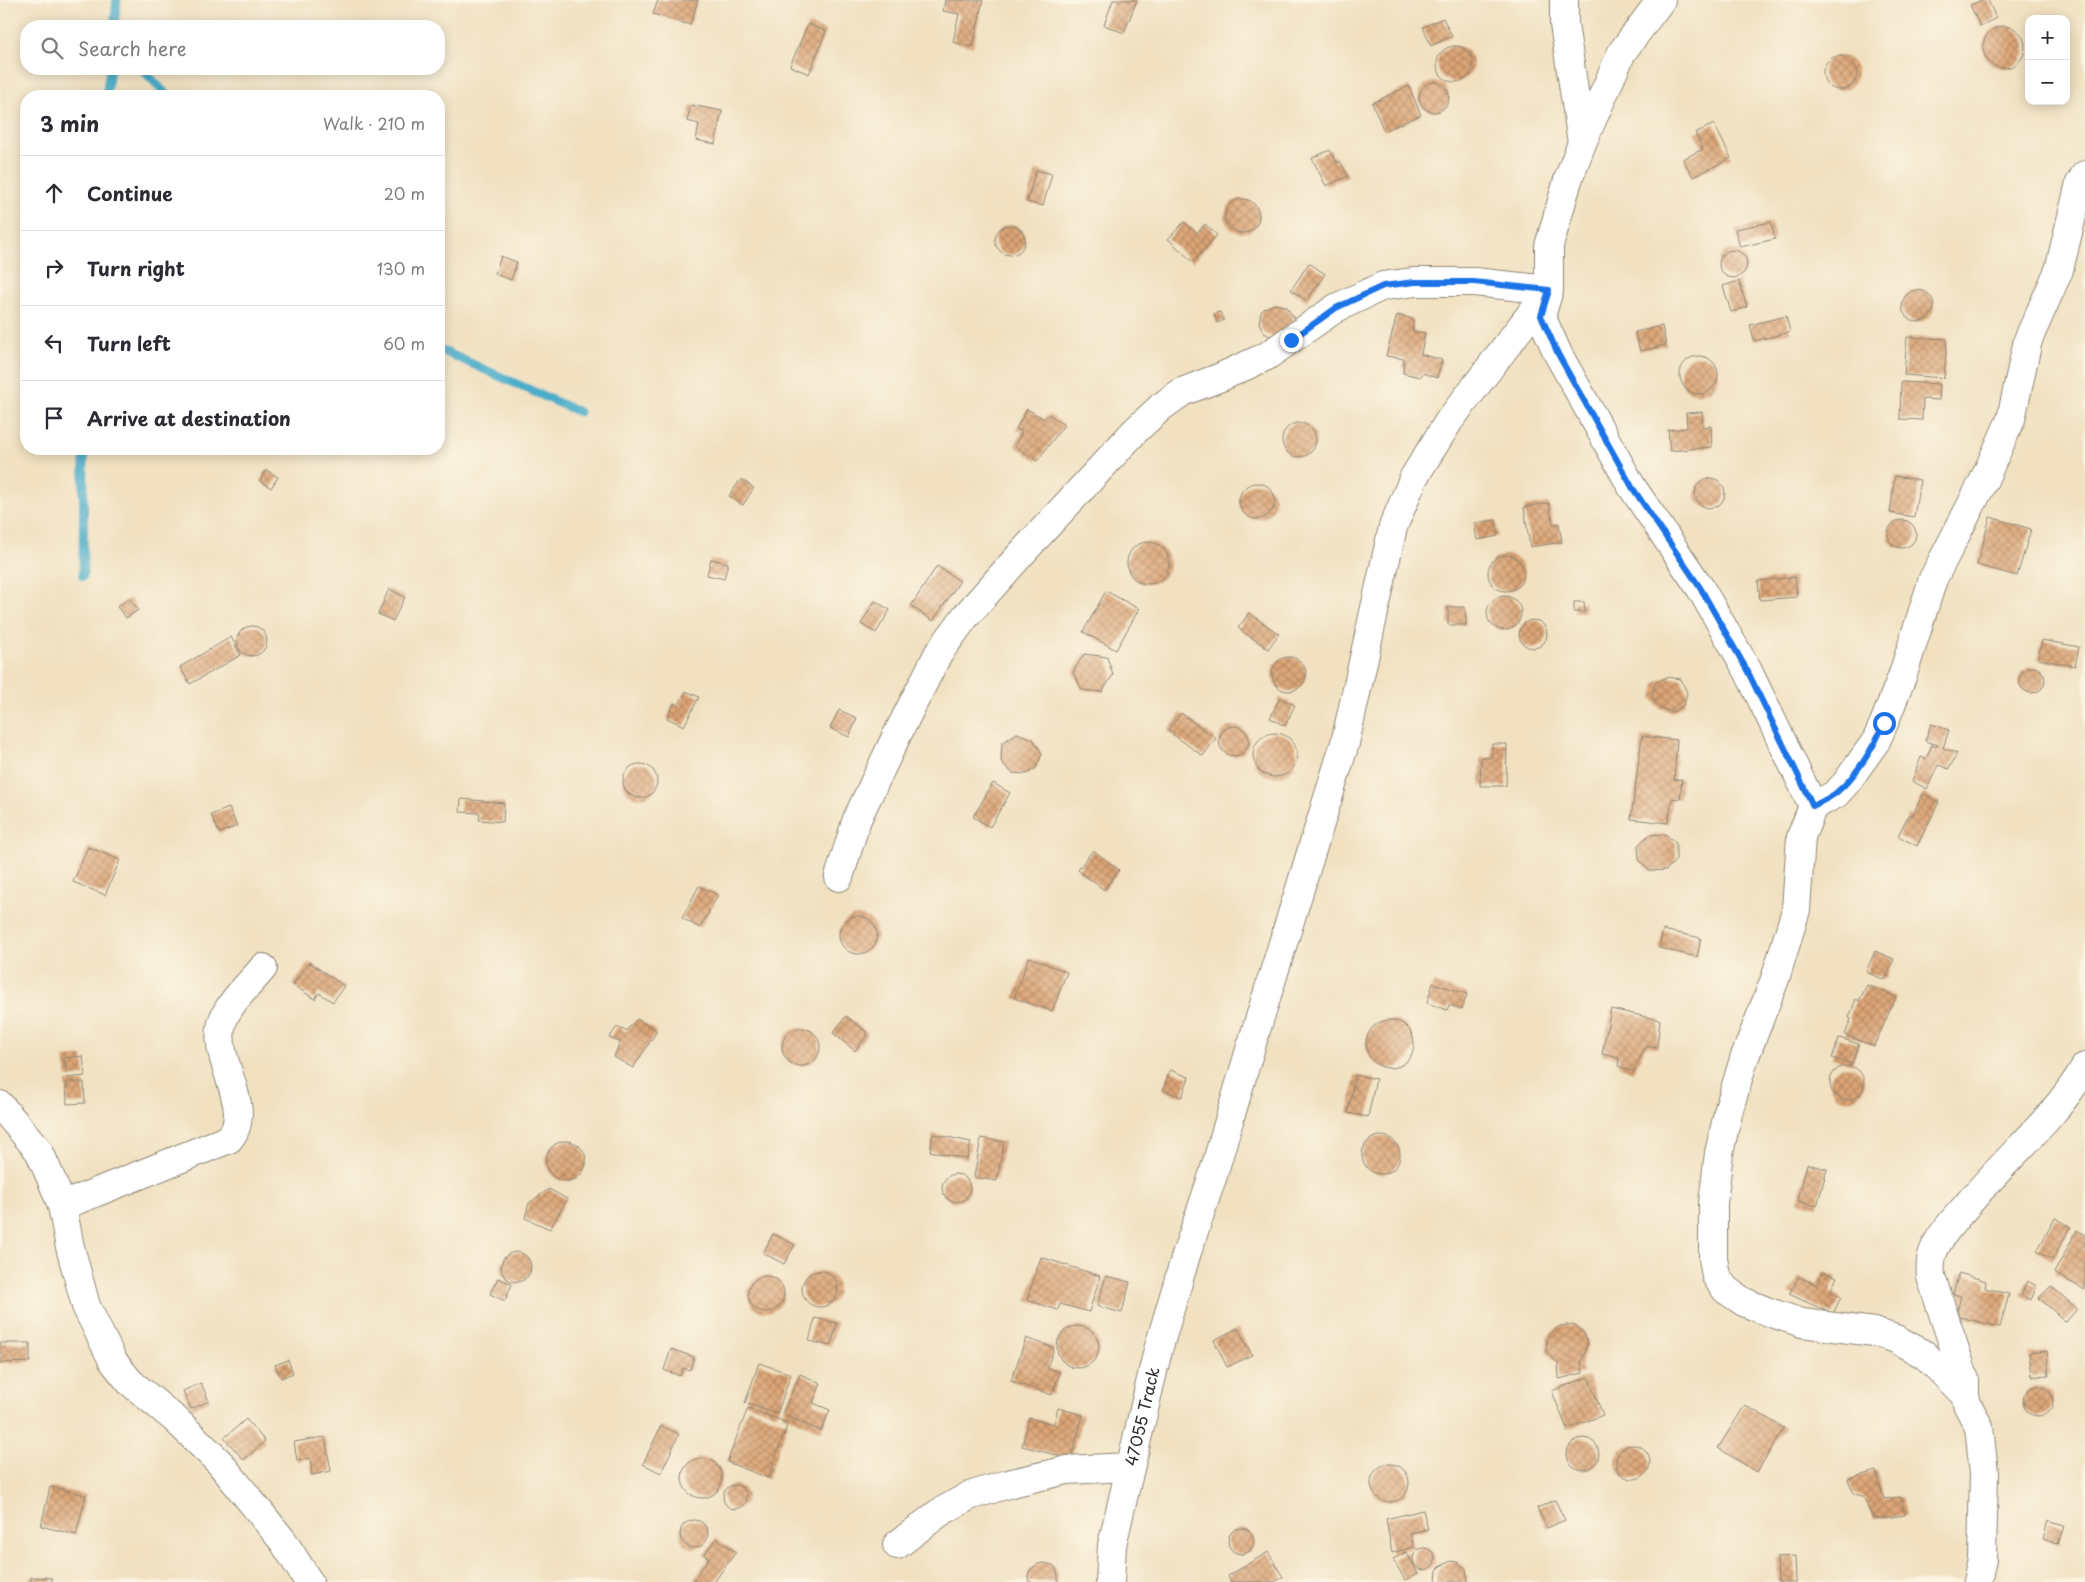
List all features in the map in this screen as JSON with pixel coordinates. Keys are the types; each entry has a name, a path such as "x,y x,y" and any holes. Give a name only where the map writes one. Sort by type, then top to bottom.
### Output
{"street":[{"path":"1564,0 1564,24 1582,142"},
{"path":"1661,0 1622,52 1582,142 1568,180 1549,246 1549,290 1541,316 1558,354 1632,487 1701,589 1748,672 1813,806"},
{"path":"1965,1395 1925,1355 1896,1339 1874,1332 1802,1323 1744,1302 1726,1290 1716,1276 1713,1258 1713,1203 1719,1153 1729,1108 1744,1059 1775,979 1796,910 1801,837 1813,806 1836,794 1846,783 1876,741 1884,723 1903,674 1933,579 1984,480 2012,419 2028,340 2059,270 2080,183 2085,174"},
{"path":"839,877 857,819 938,654 965,617 1015,561 1136,430 1161,407 1182,392 1267,356 1336,308 1383,286 1415,282 1474,282 1549,290"},
{"name":"47055 Track","path":"1110,1582 1112,1546 1129,1467 1158,1350 1345,743 1393,527 1414,477 1449,421 1549,290"},
{"path":"62,1206 229,1139 236,1131 238,1105 221,1050 223,1021 230,1008 263,968"},
{"path":"1977,1582 1982,1559 1983,1465 1978,1427 1967,1404 1965,1380 1931,1276 1930,1262 1934,1249 1949,1225 2067,1096 2085,1067"},
{"path":"0,1105 39,1151 62,1206 70,1247 86,1306 114,1361 136,1387 176,1420 220,1463 283,1541 309,1582"},
{"path":"897,1545 939,1513 969,1496 1008,1484 1067,1470 1129,1467"}],"building":[{"path":"658,0 698,0 690,25 653,14"},
{"path":"945,0 983,0 973,47 953,42 959,14 943,11"},
{"path":"1113,0 1137,0 1124,33 1104,25"},
{"path":"1982,0 1988,0 1996,18 1980,26 1970,5"},
{"path":"1443,18 1452,36 1431,46 1423,27"},
{"path":"808,24 826,31 809,74 790,66"},
{"path":"2000,26 2016,29 2022,35 2025,43 2022,59 2016,65 2008,68 1992,65 1986,59 1983,51 1986,35 1992,29"},
{"path":"1455,46 1468,51 1473,64 1468,77 1455,82 1442,77 1437,64 1442,51"},
{"path":"1840,56 1847,57 1852,61 1856,66 1856,80 1852,85 1847,89 1840,90 1833,89 1828,85 1824,80 1823,73 1824,66 1828,61 1833,57"},
{"path":"1434,82 1445,86 1449,97 1445,108 1434,112 1423,108 1419,97 1423,86"},
{"path":"1409,86 1421,115 1384,131 1372,103"},
{"path":"691,105 722,111 715,144 696,140 699,124 687,121"},
{"path":"1714,124 1731,158 1693,177 1683,159 1703,149 1695,133"},
{"path":"1330,150 1337,163 1340,161 1348,176 1326,186 1312,158"},
{"path":"1036,170 1052,174 1043,206 1027,202"},
{"path":"1242,199 1249,200 1254,204 1258,209 1258,223 1254,228 1249,232 1242,233 1235,232 1230,228 1226,223 1225,216 1226,209 1230,204 1235,200"},
{"path":"1184,222 1197,233 1205,224 1217,235 1193,262 1168,239"},
{"path":"1771,222 1775,239 1740,247 1735,229"},
{"path":"1010,225 1016,226 1024,234 1024,246 1016,254 1010,255 1004,254 996,246 995,240 996,234 1004,226"},
{"path":"1733,250 1743,254 1747,264 1743,274 1733,278 1723,274 1719,264 1723,254"},
{"path":"501,256 517,262 511,280 495,274"},
{"path":"1309,263 1325,274 1307,301 1291,290"},
{"path":"1739,281 1747,307 1731,312 1723,286"},
{"path":"1918,290 1929,295 1934,306 1929,317 1918,322 1907,317 1902,306 1907,295"},
{"path":"1275,304 1286,307 1293,316 1294,321 1274,338 1264,333 1259,323 1261,312"},
{"path":"1220,312 1224,320 1217,323 1214,314"},
{"path":"1397,315 1413,319 1413,331 1425,333 1421,354 1442,360 1437,378 1422,373 1420,377 1403,373 1404,359 1386,356"},
{"path":"1786,316 1790,332 1754,341 1750,325"},
{"path":"1662,326 1666,345 1640,351 1635,332"},
{"path":"1907,337 1947,339 1944,378 1904,375"},
{"path":"1699,356 1706,357 1712,362 1717,368 1717,382 1712,388 1706,393 1699,394 1692,393 1686,388 1681,382 1680,375 1681,368 1686,362 1692,357"},
{"path":"1901,382 1940,384 1939,400 1923,399 1922,420 1900,419"},
{"path":"1027,409 1044,419 1049,414 1064,425 1037,461 1015,446 1022,431 1016,429"},
{"path":"1702,412 1703,427 1711,426 1712,447 1670,451 1668,430 1687,428 1686,413"},
{"path":"1299,423 1306,424 1311,428 1315,433 1315,447 1311,452 1306,456 1299,457 1292,456 1287,452 1283,447 1282,440 1283,433 1287,428 1292,424"},
{"path":"266,470 278,477 271,488 260,481"},
{"path":"1895,476 1920,480 1914,517 1890,513"},
{"path":"1710,478 1721,482 1725,493 1721,504 1710,508 1699,504 1695,493 1699,482"},
{"path":"741,479 754,488 743,505 729,496"},
{"path":"1257,483 1269,489 1275,501 1269,513 1257,519 1245,513 1239,501 1245,489"},
{"path":"1549,503 1553,524 1559,524 1562,542 1530,547 1524,507"},
{"path":"1990,517 2031,529 2017,576 1977,565"},
{"path":"1496,520 1498,536 1477,540 1474,523"},
{"path":"1902,520 1912,524 1916,534 1912,544 1902,548 1892,544 1888,534 1892,524"},
{"path":"1152,542 1160,545 1166,551 1169,563 1166,575 1160,581 1144,584 1136,581 1130,575 1127,559 1130,551 1136,545"},
{"path":"1506,555 1513,556 1519,560 1523,566 1523,580 1519,586 1513,590 1506,591 1499,590 1493,586 1489,580 1488,573 1489,566 1493,560 1499,556"},
{"path":"711,559 728,563 724,579 707,575"},
{"path":"937,566 960,581 933,621 911,606"},
{"path":"1795,577 1797,597 1760,600 1758,581"},
{"path":"389,589 405,597 393,621 378,614"},
{"path":"1106,591 1139,609 1116,650 1083,632"},
{"path":"1504,596 1516,601 1521,613 1516,625 1504,630 1492,625 1487,613 1492,601"},
{"path":"129,598 138,610 126,618 117,607"},
{"path":"875,601 890,610 876,633 861,624"},
{"path":"1574,602 1584,602 1585,612 1574,612"},
{"path":"1448,607 1465,607 1466,625 1448,625"},
{"path":"1249,613 1279,634 1268,649 1238,628"},
{"path":"1533,620 1543,624 1547,634 1543,644 1533,648 1523,644 1519,634 1523,624"},
{"path":"252,626 258,627 266,635 266,647 258,655 252,656 246,655 238,647 237,641 238,635 246,627"},
{"path":"231,637 241,655 190,684 180,667"},
{"path":"2042,640 2079,647 2075,666 2038,659"},
{"path":"1084,654 1107,657 1113,675 1102,692 1082,690 1073,672"},
{"path":"1289,657 1301,662 1306,674 1301,686 1289,691 1277,686 1272,674 1277,662"},
{"path":"2032,667 2041,671 2045,680 2041,689 2032,693 2023,689 2019,680 2023,671"},
{"path":"1667,677 1681,679 1687,693 1684,705 1673,712 1659,708 1652,698 1655,683"},
{"path":"686,691 699,697 684,726 667,718 674,703 678,706"},
{"path":"1280,698 1295,705 1285,726 1270,718"},
{"path":"839,710 857,718 849,737 830,728"},
{"path":"1181,713 1216,738 1203,756 1168,731"},
{"path":"1931,724 1949,730 1943,748 1957,753 1949,769 1938,765 1927,789 1912,781 1921,757 1926,759 1932,745 1936,747 1938,745 1925,741"},
{"path":"1234,726 1245,730 1249,741 1245,752 1234,756 1223,752 1219,741 1223,730"},
{"path":"1017,733 1033,739 1042,754 1036,768 1027,774 1012,773 1001,761 1002,743"},
{"path":"1271,733 1279,733 1291,739 1297,755 1291,771 1279,777 1271,777 1259,771 1253,759 1253,751 1259,739"},
{"path":"1642,736 1677,740 1674,780 1682,779 1680,799 1672,798 1668,823 1631,819"},
{"path":"1492,744 1507,744 1506,786 1480,786 1481,757 1492,758"},
{"path":"640,764 647,765 652,769 656,774 656,788 652,793 647,797 640,798 633,797 628,793 624,788 623,781 624,774 628,769 633,765"},
{"path":"993,783 1010,793 990,827 973,817"},
{"path":"1923,794 1939,802 1917,846 1898,836 1909,814 1912,816"},
{"path":"461,799 504,803 503,822 479,820 480,813 460,812"},
{"path":"229,808 237,826 219,833 211,815"},
{"path":"1665,834 1676,843 1676,860 1666,870 1650,871 1639,860 1638,845 1649,835"},
{"path":"88,847 120,860 105,895 73,882"},
{"path":"1093,850 1119,870 1104,890 1078,870"},
{"path":"699,886 718,895 700,928 682,918"},
{"path":"858,916 872,921 877,935 872,949 858,954 844,949 839,935 844,921"},
{"path":"1663,930 1701,938 1697,957 1659,948"},
{"path":"1875,951 1894,959 1885,980 1866,972"},
{"path":"1029,957 1067,972 1052,1011 1014,998"},
{"path":"309,962 344,986 333,1002 319,993 315,999 293,985"},
{"path":"1433,983 1467,994 1462,1009 1449,1005 1447,1010 1427,1003"},
{"path":"1867,985 1896,997 1874,1046 1845,1035 1856,999 1859,1001"},
{"path":"1611,1009 1660,1020 1657,1048 1646,1046 1633,1072 1618,1066 1619,1058 1602,1054"},
{"path":"846,1016 868,1033 855,1051 833,1033"},
{"path":"637,1019 657,1031 633,1068 614,1057 620,1042 609,1038 617,1027 626,1031"},
{"path":"1390,1020 1399,1022 1407,1027 1412,1035 1414,1044 1412,1053 1407,1061 1399,1066 1390,1068 1381,1066 1373,1061 1368,1053 1366,1044 1368,1035 1373,1027 1381,1022"},
{"path":"801,1028 814,1034 820,1047 814,1060 801,1066 788,1060 782,1047 788,1034"},
{"path":"1839,1038 1859,1044 1852,1064 1832,1058"},
{"path":"83,1056 85,1076 67,1078 64,1058"},
{"path":"1847,1066 1854,1067 1859,1071 1863,1076 1863,1090 1859,1095 1854,1099 1847,1100 1840,1099 1835,1095 1831,1090 1830,1083 1831,1076 1835,1071 1840,1067"},
{"path":"1170,1070 1189,1077 1182,1097 1163,1090"},
{"path":"1355,1075 1376,1079 1368,1117 1348,1113"},
{"path":"66,1082 84,1082 85,1103 67,1104"},
{"path":"933,1134 971,1142 967,1159 930,1151"},
{"path":"1381,1136 1394,1142 1400,1155 1394,1168 1381,1174 1368,1168 1362,1155 1368,1142"},
{"path":"981,1138 1004,1142 997,1181 974,1177"},
{"path":"562,1141 570,1141 577,1144 583,1150 586,1161 583,1172 577,1178 570,1181 562,1181 555,1178 549,1172 546,1165 546,1157 549,1150 555,1144"},
{"path":"1807,1164 1827,1169 1817,1206 1798,1201"},
{"path":"956,1174 966,1178 970,1188 966,1198 956,1202 946,1198 942,1188 946,1178"},
{"path":"549,1189 567,1199 550,1229 525,1218 529,1203"},
{"path":"2055,1218 2071,1227 2052,1260 2037,1251"},
{"path":"2077,1230 2085,1235 2085,1290 2054,1273"},
{"path":"773,1234 795,1245 784,1264 763,1253"},
{"path":"516,1252 527,1256 531,1267 527,1278 516,1282 505,1278 501,1267 505,1256"},
{"path":"1041,1257 1100,1276 1089,1312 1060,1304 1058,1310 1027,1300"},
{"path":"820,1271 827,1272 833,1276 837,1282 837,1296 833,1302 827,1306 820,1307 813,1306 807,1302 803,1296 802,1289 803,1282 807,1276 813,1272"},
{"path":"1823,1272 1837,1277 1830,1292 1841,1297 1833,1314 1789,1294 1799,1277 1817,1285"},
{"path":"1959,1273 1986,1281 1985,1288 2009,1294 2000,1327 1956,1316 1961,1296 1953,1294"},
{"path":"766,1276 773,1277 779,1281 783,1287 783,1301 779,1307 773,1311 766,1312 759,1311 753,1307 749,1301 748,1294 749,1287 753,1281 759,1277"},
{"path":"1106,1276 1130,1282 1122,1313 1097,1306"},
{"path":"498,1278 512,1284 505,1301 490,1294"},
{"path":"2027,1281 2037,1286 2031,1300 2021,1295"},
{"path":"2051,1286 2077,1309 2066,1322 2039,1298"},
{"path":"815,1318 837,1323 831,1346 809,1341"},
{"path":"1574,1324 1584,1333 1588,1343 1581,1362 1583,1373 1559,1379 1558,1363 1546,1352 1548,1335 1560,1326"},
{"path":"1078,1326 1093,1332 1099,1347 1093,1362 1078,1368 1063,1362 1057,1347 1063,1332"},
{"path":"1238,1328 1252,1355 1227,1367 1214,1340"},
{"path":"1026,1338 1054,1348 1047,1368 1060,1372 1052,1395 1011,1381"},
{"path":"0,1343 30,1343 30,1362 0,1363"},
{"path":"671,1349 694,1357 690,1370 683,1368 680,1376 664,1370"},
{"path":"2047,1351 2049,1375 2032,1376 2029,1353"},
{"path":"288,1360 293,1373 281,1378 275,1365"},
{"path":"759,1363 791,1374 777,1414 745,1403"},
{"path":"800,1374 821,1383 813,1403 830,1410 821,1431 782,1414"},
{"path":"1588,1377 1603,1415 1567,1429 1552,1391"},
{"path":"201,1383 209,1401 191,1409 183,1391"},
{"path":"2038,1386 2049,1390 2053,1401 2049,1412 2038,1416 2027,1412 2023,1401 2027,1390"},
{"path":"1745,1405 1784,1428 1757,1472 1718,1448"},
{"path":"748,1408 788,1423 768,1478 727,1462"},
{"path":"1058,1408 1083,1415 1071,1459 1022,1446 1029,1418 1054,1424"},
{"path":"246,1419 265,1441 244,1460 224,1438"},
{"path":"661,1426 679,1434 661,1473 643,1464"},
{"path":"325,1437 331,1471 312,1475 310,1458 297,1461 294,1442"},
{"path":"1583,1438 1589,1439 1594,1443 1598,1448 1598,1460 1594,1465 1589,1469 1583,1470 1577,1469 1572,1465 1568,1460 1567,1454 1568,1448 1572,1443 1577,1439"},
{"path":"1633,1445 1645,1450 1650,1462 1645,1474 1633,1479 1621,1474 1616,1462 1621,1450"},
{"path":"702,1458 716,1464 722,1478 716,1492 702,1498 688,1492 682,1478 688,1464"},
{"path":"1390,1464 1403,1470 1409,1483 1403,1496 1390,1502 1377,1496 1371,1483 1377,1470"},
{"path":"1876,1471 1884,1499 1901,1497 1905,1515 1873,1519 1863,1496 1854,1494 1848,1479"},
{"path":"730,1485 740,1485 747,1492 747,1502 740,1509 730,1509 723,1502 723,1492"},
{"path":"50,1487 86,1495 76,1535 41,1526"},
{"path":"1555,1500 1565,1520 1547,1528 1537,1508"},
{"path":"1423,1510 1428,1529 1410,1533 1414,1547 1392,1553 1386,1519"},
{"path":"694,1520 704,1524 708,1534 704,1544 694,1548 684,1544 680,1534 684,1524"},
{"path":"2048,1521 2064,1526 2058,1544 2043,1539"},
{"path":"1241,1528 1250,1532 1254,1541 1250,1550 1241,1554 1232,1550 1228,1541 1232,1532"},
{"path":"716,1538 736,1552 714,1582 692,1582 709,1558 704,1555"},
{"path":"1424,1548 1432,1551 1435,1559 1432,1567 1424,1570 1416,1567 1413,1559 1416,1551"},
{"path":"1268,1552 1283,1577 1274,1582 1231,1582 1228,1576"},
{"path":"1406,1552 1418,1573 1405,1580 1393,1559"},
{"path":"1795,1556 1796,1582 1778,1582 1777,1557"},
{"path":"1451,1561 1457,1562 1466,1569 1468,1582 1436,1582 1437,1570"},
{"path":"1043,1563 1053,1565 1058,1574 1058,1582 1029,1582 1028,1575 1030,1570"},
{"path":"31,1577 52,1578 52,1582 31,1582"}],"waterway":[{"path":"115,20 117,0"},
{"path":"107,90 109,75"},
{"path":"148,75 162,90"},
{"path":"445,352 579,412"},
{"path":"83,576 84,455"}],"route":[{"path":"1291,340 1336,308 1364,293 1383,286 1415,282 1474,282 1549,290 1541,316 1558,354 1632,487 1701,589 1748,672 1792,767 1813,806 1836,794 1846,783 1876,741 1884,723"}]}
